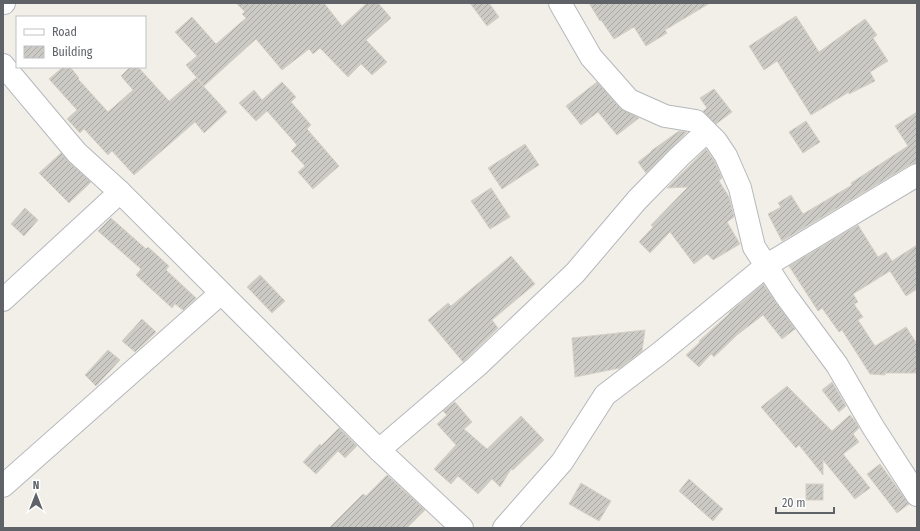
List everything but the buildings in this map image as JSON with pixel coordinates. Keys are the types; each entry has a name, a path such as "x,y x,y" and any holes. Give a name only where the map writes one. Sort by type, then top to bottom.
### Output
{"street":[{"path":"560,3 591,57 629,100 665,116 696,121 716,141 726,156 740,188 754,247 786,296 837,365 873,427 917,495"},
{"path":"3,65 77,153 120,192 380,450 462,528"},
{"path":"380,450 476,366 575,273 637,200 706,132"},
{"path":"504,528 562,462 605,395 660,353 767,266 917,174"},
{"path":"3,300 120,192"},
{"path":"3,486 221,293"}]}
